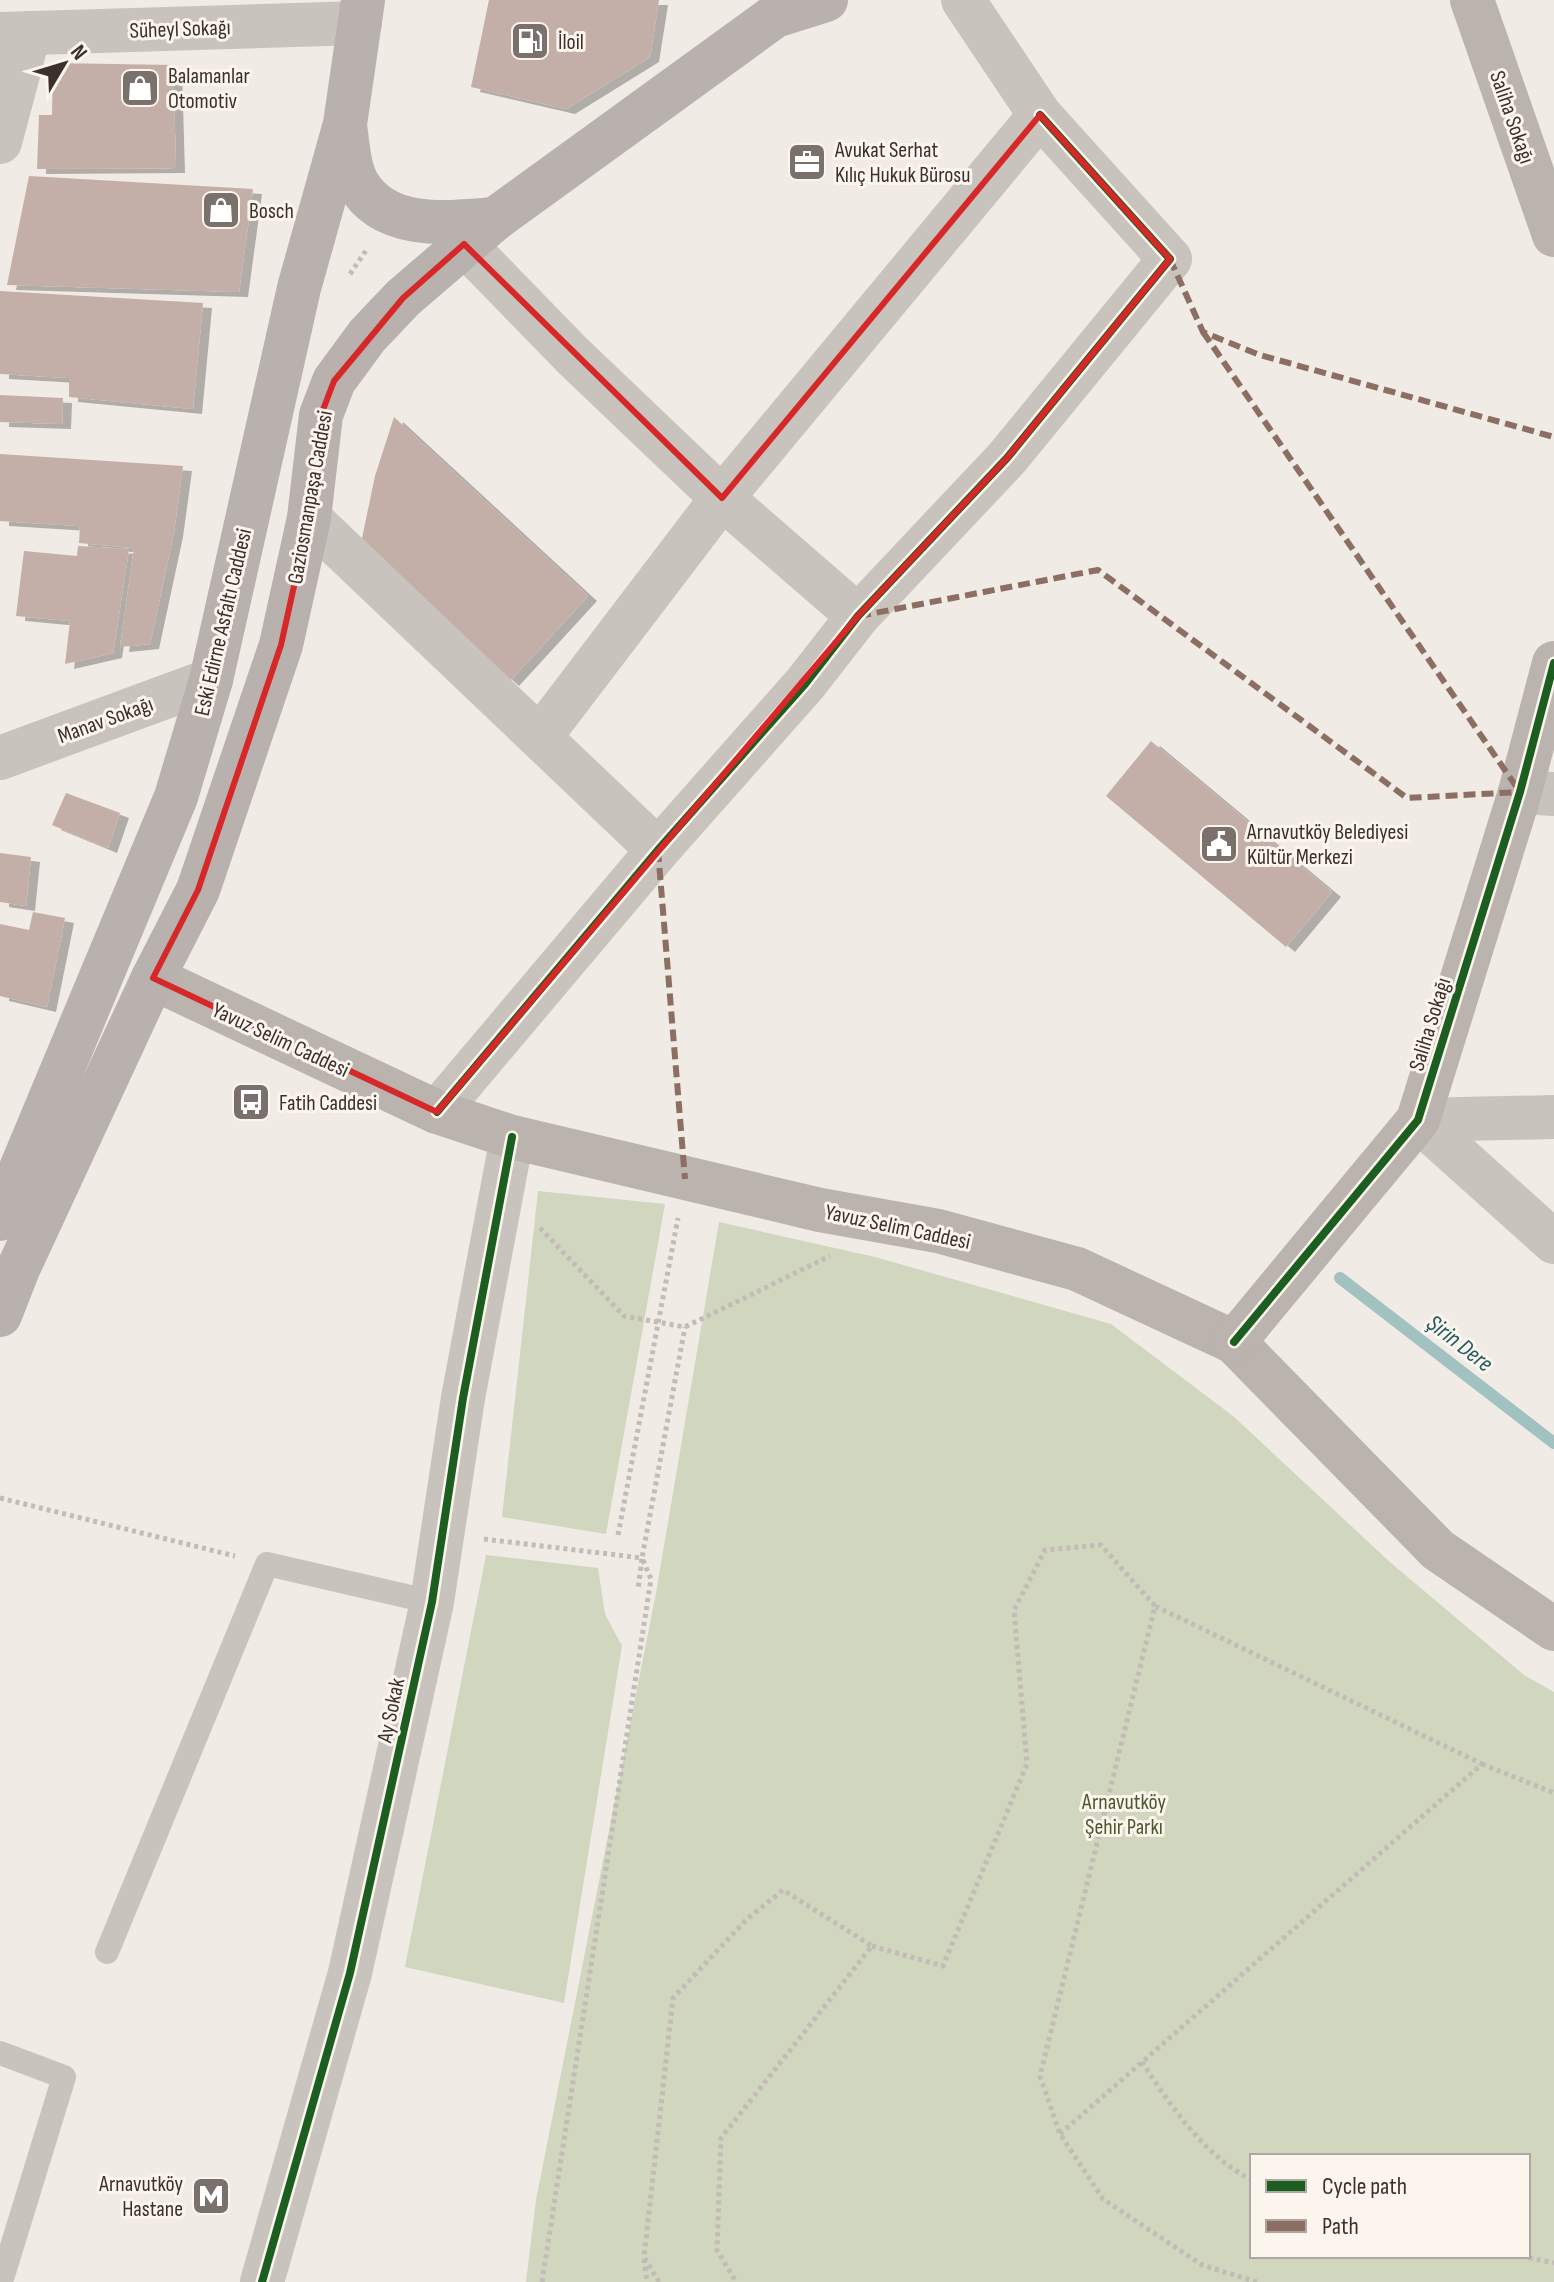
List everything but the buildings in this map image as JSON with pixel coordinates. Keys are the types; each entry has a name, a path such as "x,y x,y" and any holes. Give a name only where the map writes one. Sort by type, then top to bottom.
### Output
{"main road":[{"name":"Gaziosmanpaşa Caddesi","path":"153,978 203,875 281,645 309,518 321,415 334,381 367,336 403,298 480,232 775,16 826,0"},
{"name":"Saliha Sokağı","path":"1472,0 1554,235"},
{"name":"Eski Edirne Asfaltı Caddesi","path":"0,1219 9,1174 176,797 211,680 299,288 345,124 362,11"},
{"path":"345,124 356,181 371,200 393,213 416,221 443,223 480,232"},
{"name":"Saliha Sokağı","path":"1234,1342 1418,1120 1537,793 1554,663"},
{"path":"0,1315 18,1269 153,978"},
{"name":"Yavuz Selim Caddesi","path":"153,978 437,1112 512,1137 820,1210 938,1231 1077,1269 1234,1342 1438,1550 1554,1629"}],"street":[{"path":"437,1112 658,850 805,684 858,616 1007,458 1170,259 1040,115 963,0"},
{"name":"Süheyl Sokağı","path":"14,34 362,11"},
{"path":"0,142 14,34"},
{"path":"540,737 722,498 1040,115"},
{"path":"480,232 573,356 722,498 858,616"},
{"path":"309,518 658,850"},
{"name":"Manav Sokağı","path":"0,758 211,680"},
{"path":"1418,1120 1554,1117"},
{"path":"1418,1120 1554,1242"},
{"name":"Ay Sokak","path":"262,2282 350,1973 432,1602 463,1398 512,1137"}],"lane":[{"path":"107,1952 267,1564 432,1602"},
{"path":"0,2053 64,2077 1,2282"}],"path":[{"path":"344,282 393,213"},
{"path":"618,1535 685,1179"},
{"path":"502,1188 624,1316 685,1327 896,1224"},
{"path":"638,1590 685,1327"},
{"path":"0,1498 267,1564"},
{"path":"443,1533 642,1558"},
{"path":"647,2282 644,2257 673,1998 746,1920 783,1890 872,1946 943,1966 1027,1764 1014,1610 1045,1550 1101,1545 1155,1606 1482,1764 1554,1793"},
{"path":"542,2282 651,1579 642,1558"},
{"path":"1155,1606 1040,2076 1060,2134 1103,2199 1202,2265 1257,2282"},
{"path":"1060,2134 1482,1764"},
{"path":"736,2282 717,2250 721,2138 872,1946"},
{"path":"1142,2062 1169,2104 1212,2150 1250,2179"},
{"path":"644,2257 659,2282"},
{"path":"1530,2258 1554,2263"}],"highlighted area":[{"path":"1040,115 1170,259 1007,458 858,616 437,1112 153,978 198,890 281,645 309,518 321,415 334,381 403,298 464,244 722,498"}],"green space":[{"path":"538,1191 665,1204 606,1534 502,1517"},
{"name":"Arnavutköy Şehir Parkı","path":"719,1222 875,1257 1111,1324 1233,1416 1391,1563 1524,1675 1554,1692 1554,2282 526,2282 536,2200 656,1593"},
{"path":"486,1555 598,1568 605,1614 622,1646 564,2003 405,1967"}],"waterway":[{"name":"Şirin Dere","path":"1340,1278 1554,1443"}],"marked path":[{"path":"1170,259 1203,332 1260,355 1554,437"},
{"path":"1203,332 1520,792"},
{"path":"859,616 1098,570 1407,798 1520,792"},
{"path":"658,850 685,1179"}],"cycle path":[{"path":"437,1112 658,850 805,684 858,616 1007,458 1170,259 1040,115"},
{"path":"1234,1342 1418,1120 1520,792 1554,663"},
{"path":"262,2282 350,1973 432,1602 463,1398 512,1137"}],"place":[{"name":"İloil","path":"530,41"},
{"name":"Balamanlar Otomotiv","path":"140,88"},
{"name":"Avukat Serhat Kılıç Hukuk Bürosu","path":"807,162"},
{"name":"Bosch","path":"221,210"},
{"name":"Arnavutköy Belediyesi Kültür Merkezi","path":"1219,844"},
{"name":"Fatih Caddesi","path":"251,1102"},
{"name":"Arnavutköy Hastane","path":"211,2196"}]}
